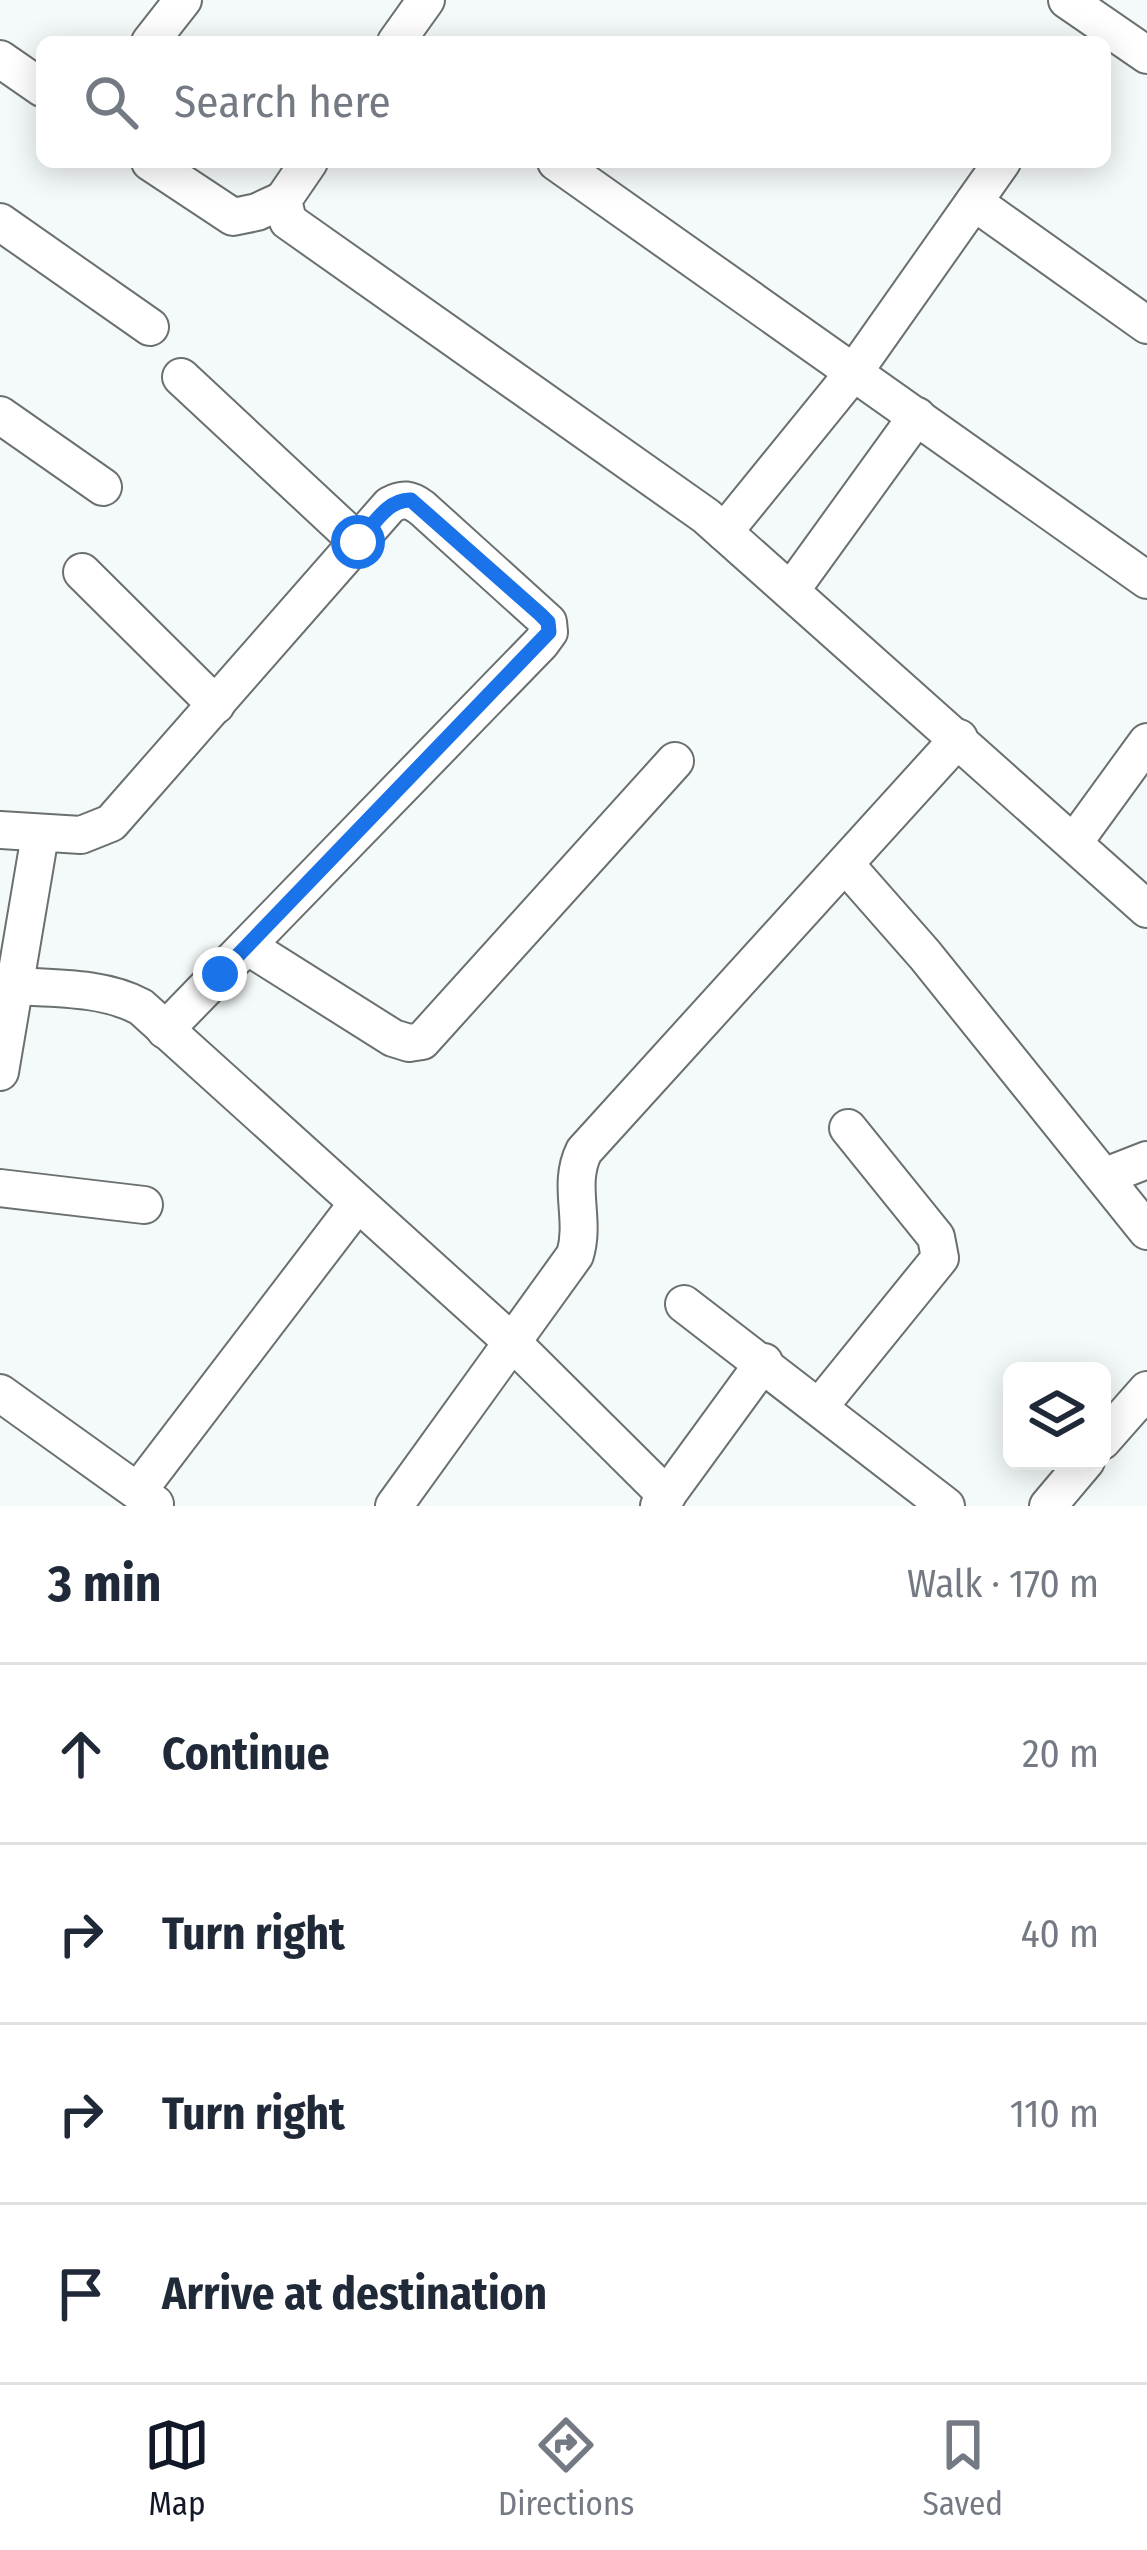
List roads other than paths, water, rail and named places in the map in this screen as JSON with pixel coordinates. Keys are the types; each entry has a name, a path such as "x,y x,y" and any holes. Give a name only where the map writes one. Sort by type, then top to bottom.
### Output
{"street":[{"path":"155,36 182,0"},
{"path":"400,36 426,0"},
{"path":"1066,0 1094,33"},
{"path":"1111,40 1147,56"},
{"path":"0,59 36,84"},
{"path":"159,168 233,217 283,200 305,168"},
{"path":"565,168 1147,580"},
{"path":"724,532 854,372 998,168"},
{"path":"283,200 288,221 724,532 1147,909"},
{"path":"974,202 1147,325"},
{"path":"0,222 150,326"},
{"path":"181,377 358,542"},
{"path":"792,589 917,416"},
{"path":"4,424 103,487"},
{"path":"0,830 82,835 112,823 390,505 400,500 411,500 548,622 549,632 166,1030"},
{"path":"82,572 216,705"},
{"path":"394,1506 575,1255 582,1230 575,1168 584,1151 959,738"},
{"path":"1076,841 1147,742"},
{"path":"247,946 393,1038 422,1041 674,760"},
{"path":"0,1072 7,986 40,835"},
{"path":"845,864 1147,1231"},
{"path":"7,986 124,998 141,1007 513,1343 663,1501 764,1362"},
{"path":"820,1406 940,1258 936,1237 848,1128"},
{"path":"1106,1176 1147,1160"},
{"path":"0,1188 144,1205"},
{"path":"0,1393 148,1499 356,1204"},
{"path":"684,1304 946,1506"},
{"path":"1111,1431 1147,1390"},
{"path":"1048,1506 1078,1470"}]}
